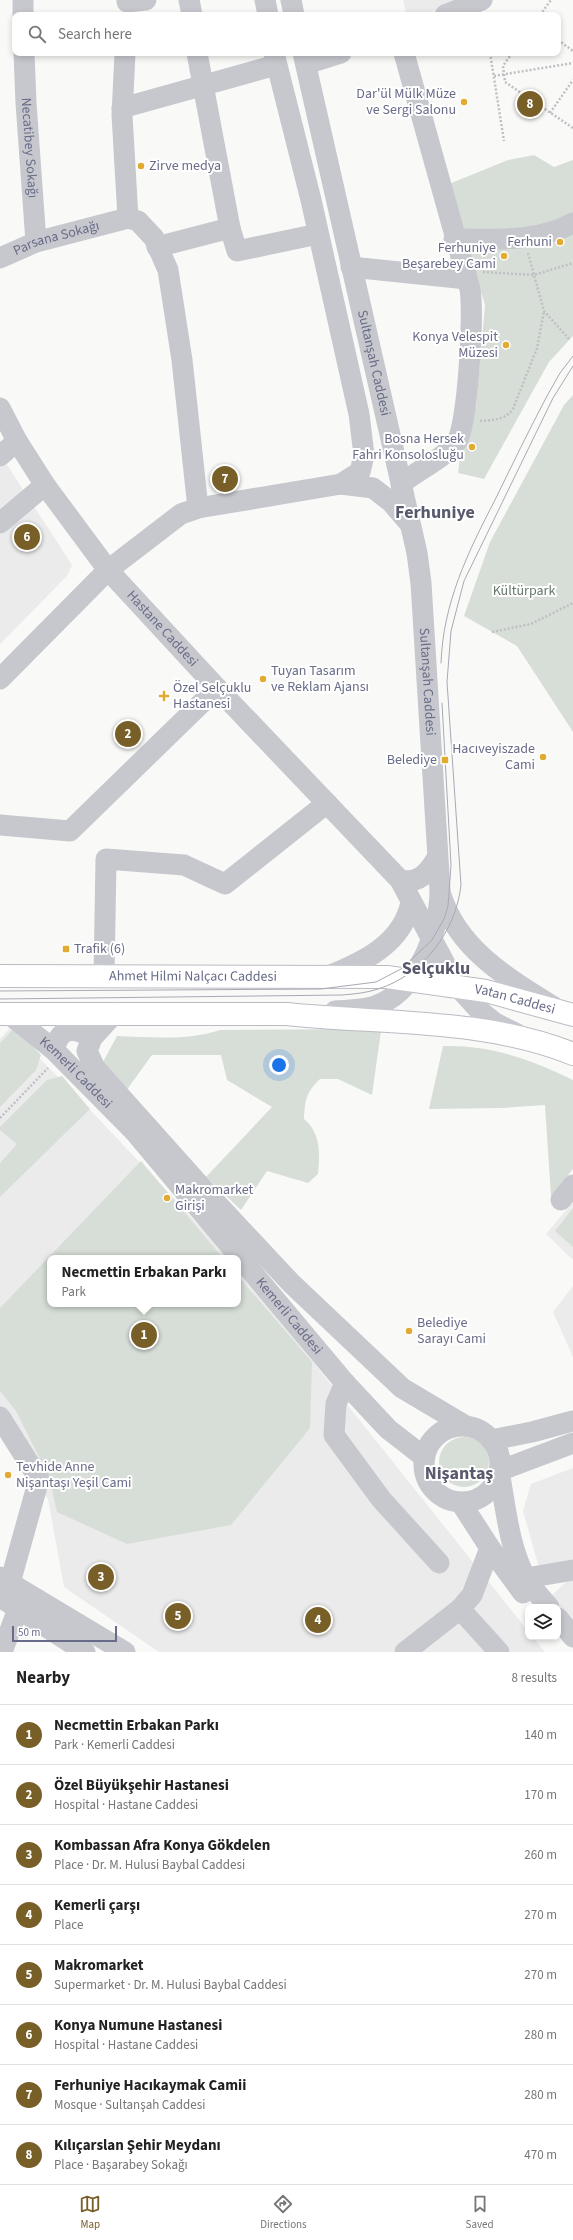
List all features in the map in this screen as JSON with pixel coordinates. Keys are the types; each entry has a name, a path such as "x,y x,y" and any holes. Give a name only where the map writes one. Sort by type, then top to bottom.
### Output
{"main road":[{"name":"Ahmet Hilmi Nalçacı Caddesi","path":"0,976 328,976 409,979"},
{"name":"Vatan Caddesi","path":"409,979 457,986 565,1012"},
{"path":"5,1014 287,1014 424,1024 532,1041 573,1054"}],"street":[{"path":"23,0 23,12"},
{"path":"189,0 191,12"},
{"path":"265,0 267,12"},
{"path":"291,0 293,12"},
{"path":"452,12 482,0"},
{"name":"Necatibey Sokağı","path":"24,56 36,242"},
{"path":"125,56 122,108 121,220 138,221 154,238 168,270 182,360 198,508"},
{"path":"198,56 230,228 237,251 318,234"},
{"path":"305,58 319,56"},
{"path":"401,485 453,446 461,431 469,355 472,306 466,275 454,239 405,56"},
{"name":"Sultanşah Caddesi","path":"305,58 410,523 421,583 440,890"},
{"path":"122,108 203,85 275,59"},
{"name":"Sultanşah Caddesi","path":"275,59 318,234 359,414 364,455 360,472 341,484"},
{"name":"Parsana Sokağı","path":"0,258 36,242 121,220"},
{"path":"454,239 524,239 549,233 573,223"},
{"path":"158,247 230,228"},
{"path":"351,267 466,275"},
{"name":"Hastane Caddesi","path":"0,408 17,441 45,485 108,570 217,688 400,880 457,986 480,1011 495,1023 532,1041"},
{"path":"0,456 17,441"},
{"path":"395,456 407,464 422,468"},
{"path":"0,679 108,570 181,514 198,508 341,484 373,488 391,502 410,523"},
{"path":"0,523 45,485"},
{"path":"0,825 70,831 217,688"},
{"path":"104,977 106,859 184,865 226,884 327,803"},
{"path":"400,880 407,882 421,878 426,874 437,858"},
{"path":"287,1014 372,1007 392,997 409,979 432,940 440,909 440,890"},
{"path":"440,890 446,911 466,941 512,981 565,1012"},
{"path":"328,976 373,954 394,937 406,921 411,902"},
{"path":"57,1053 57,1040 66,1031 79,1030 92,1038 115,1013"},
{"name":"Kemerli Caddesi","path":"5,1014 57,1053 134,1132 237,1255"},
{"name":"Kemerli Caddesi","path":"92,1038 87,1051 95,1068 204,1190 292,1284 402,1388 466,1426"},
{"name":"Kemerli Caddesi","path":"241,1259 345,1383 388,1429 424,1457"},
{"path":"345,1383 336,1404 334,1435 381,1499 439,1563"},
{"path":"0,1417 39,1479 3,1586"},
{"path":"491,1440 532,1432 573,1421"},
{"path":"547,1604 526,1578 514,1547 499,1470 499,1460 491,1440 475,1428 466,1426 455,1427 439,1434 428,1446 424,1457 426,1479 432,1489 440,1496 462,1503 482,1497 490,1490 499,1470 573,1443"},
{"path":"462,1503 490,1548 532,1604"},
{"path":"404,1652 460,1610 472,1595 490,1548"},
{"path":"526,1578 573,1570"},
{"path":"3,1586 18,1608 85,1652"},
{"path":"3,1586 125,1652"},
{"path":"2,1652 18,1608"},
{"path":"460,1610 499,1652"},
{"path":"561,1622 573,1637"},
{"path":"560,1640 570,1652"}],"path":[{"path":"542,12 551,0"},
{"path":"561,42 573,51"},
{"path":"491,56 504,140"},
{"path":"510,56 502,66 505,82 573,128"},
{"path":"494,76 573,63"},
{"path":"550,113 573,80"},
{"path":"524,239 544,311 569,339"},
{"path":"466,275 534,275 573,263"},
{"path":"463,420 495,420 508,414 537,348 544,311"},
{"path":"492,632 531,624 573,603"},
{"path":"0,1118 57,1053"}],"shaded area":[{"path":"403,0 463,0 431,12 406,12"},
{"path":"0,454 72,565 67,576 0,644"},
{"path":"10,1028 93,1113 227,1255 47,1255 47,1307 241,1307 241,1272 525,1627 525,1640 535,1640 545,1652 159,1652 64,1587 48,1499 0,1433 0,1039"},
{"path":"573,1202 573,1260 546,1234"},
{"path":"573,1286 573,1357 553,1312"},
{"path":"573,1468 573,1565 540,1571 523,1511 531,1484"},
{"path":"573,1578 573,1625 561,1610 561,1604 556,1604 550,1597 568,1580"}],"green space":[{"path":"534,155 554,167 573,160 573,336 549,362 484,479 458,473 466,408 476,408 485,305 449,184 508,160"},
{"name":"Kültürpark","path":"573,395 573,732 517,646 464,616 490,542 564,405"},
{"path":"15,1027 41,1055 36,1070 0,1107 0,1043"},
{"path":"369,1029 381,1031 372,1095 338,1079 320,1079 312,1088 307,1097 304,1119 314,1131 318,1144 318,1174 308,1183 267,1171 241,1210 206,1177 272,1107 227,1080 221,1055 152,1055 123,1095 98,1071 117,1036 182,1037 195,1036 220,1030"},
{"path":"443,1046 478,1048 510,1055 526,1060 573,1080 573,1169 551,1197 545,1105 502,1108 429,1109"},
{"path":"62,1076 90,1109 0,1197 0,1163 17,1144 0,1130 0,1127 47,1080"},
{"path":"141,1161 220,1255 51,1255"},
{"path":"573,1208 573,1247 555,1231"},
{"path":"47,1259 47,1307 241,1307 241,1279 312,1362 310,1428 231,1525 127,1544 57,1512 49,1477 16,1411 0,1391 0,1308"},
{"path":"459,1437 469,1437 482,1444 489,1457 489,1467 482,1480 469,1487 459,1487 450,1483 443,1476 439,1467 439,1457 443,1448 450,1441"}],"tram line":[{"path":"441,663 446,620 459,578 475,539 547,396 560,373 573,356"},
{"path":"0,999 346,995 378,989 394,982 423,962 434,949 452,919 458,902 461,885 447,682 451,631 464,581 553,398 573,366"},
{"path":"0,991 321,989 376,982 401,969 432,940 444,919 448,906 451,865 442,703"}],"place":[{"name":"Dar'ül Mülk Müze ve Sergi Salonu","path":"464,102"},
{"name":"Kılıçarslan Şehir Meydanı","path":"530,104"},
{"name":"Zirve medya","path":"141,166"},
{"name":"Ferhuni","path":"560,242"},
{"name":"Ferhuniye Beşarebey Cami","path":"504,256"},
{"name":"Konya Velespit Müzesi","path":"506,345"},
{"name":"Bosna Hersek Fahri Konsolosluğu","path":"472,447"},
{"name":"Ferhuniye Hacıkaymak Camii","path":"225,479"},
{"name":"Konya Numune Hastanesi","path":"27,537"},
{"name":"Tuyan Tasarım ve Reklam Ajansı","path":"263,679"},
{"name":"Özel Selçuklu Hastanesi","path":"164,696"},
{"name":"Özel Büyükşehir Hastanesi","path":"128,734"},
{"name":"Hacıveyiszade Cami","path":"543,757"},
{"name":"Belediye","path":"445,760"},
{"name":"Trafik (6)","path":"66,949"},
{"name":"Makromarket Girişi","path":"167,1198"},
{"name":"Belediye Sarayı Cami","path":"409,1331"},
{"name":"Necmettin Erbakan Parkı","path":"144,1335"},
{"name":"Tevhide Anne Nişantaşı Yeşil Cami","path":"8,1475"},
{"name":"Kombassan Afra Konya Gökdelen","path":"101,1577"},
{"name":"Makromarket","path":"178,1616"},
{"name":"Kemerli çarşı","path":"318,1620"}],"district":[{"name":"Ferhuniye","path":"435,512"},
{"name":"Selçuklu","path":"436,968"},
{"name":"Nişantaş","path":"459,1473"}]}
